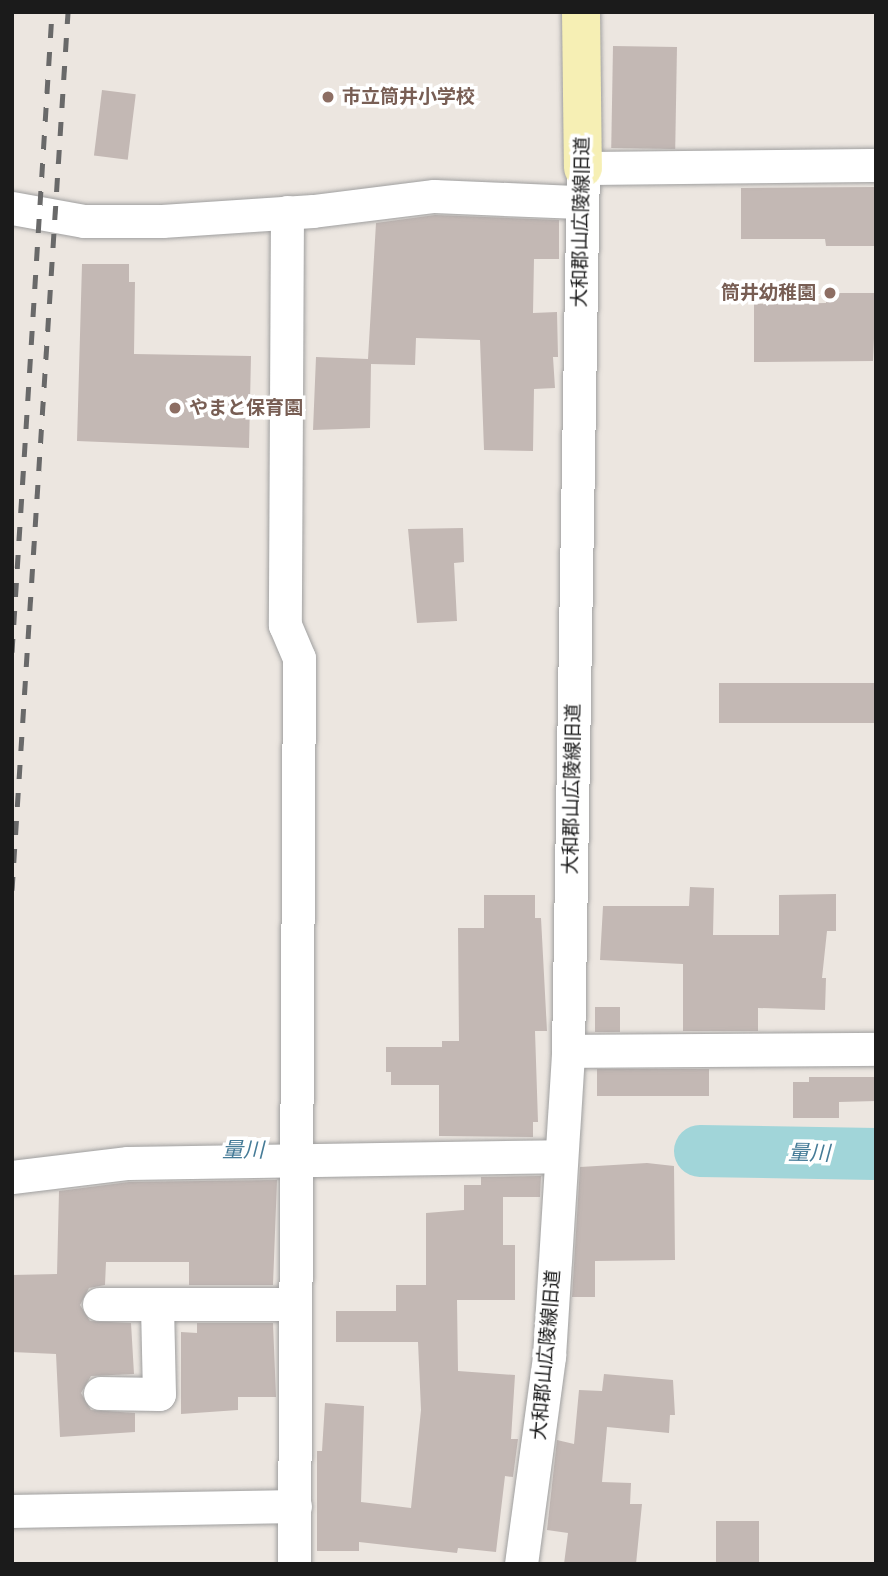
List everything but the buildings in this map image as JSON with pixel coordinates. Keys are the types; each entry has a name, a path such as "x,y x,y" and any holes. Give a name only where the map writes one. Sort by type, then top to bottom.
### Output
{"street":[{"name":"大和郡山広陵線旧道","path":"521,1564 549,1356 568,1051 582,185 581,12"},
{"path":"12,208 85,221 162,221 582,185 876,164"},
{"path":"286,212 285,625 299,658 294,1154 295,1564"},
{"path":"568,1051 876,1049"},
{"path":"12,1177 94,1164 294,1154 561,1156"},
{"path":"99,1304 295,1304"},
{"path":"100,1393 159,1394 157,1304"},
{"path":"12,1511 295,1506"}],"waterway":[{"name":"量川","path":"700,1151 876,1154"}],"railway":[{"path":"12,652 52,12"},
{"path":"12,890 68,12"}],"place":[{"name":"市立筒井小学校","path":"328,97"},
{"name":"筒井幼稚園","path":"830,293"},
{"name":"やまと保育園","path":"175,408"}]}
